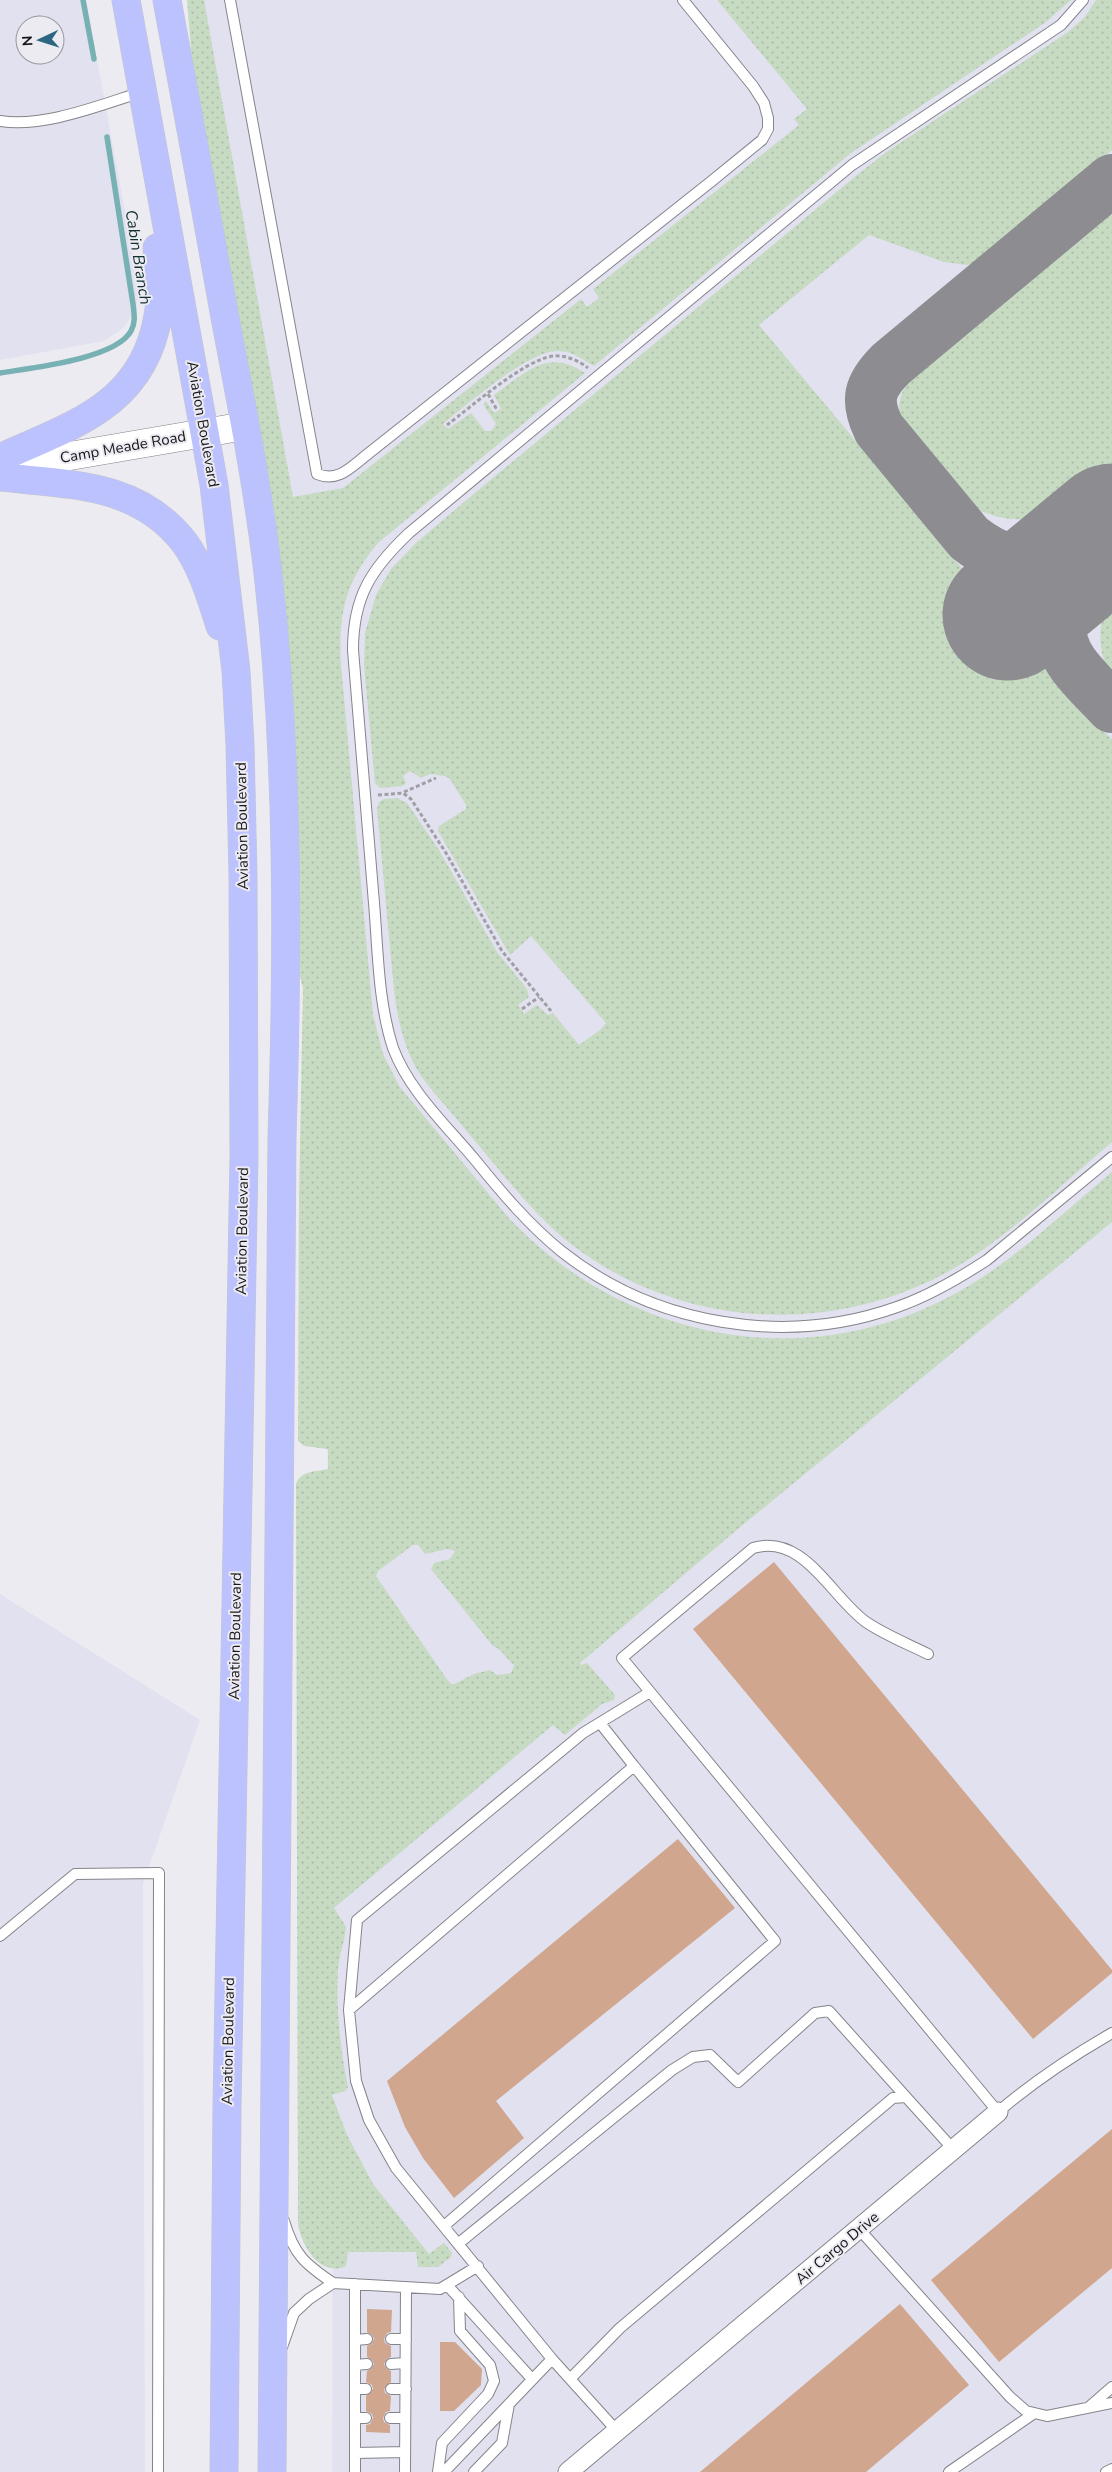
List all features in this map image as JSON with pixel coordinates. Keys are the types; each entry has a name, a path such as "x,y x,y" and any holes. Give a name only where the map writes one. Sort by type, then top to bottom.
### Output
{"main road":[{"name":"Aviation Boulevard","path":"126,0 206,432 222,539 236,671 242,807 244,1156 227,2087 223,2469"},
{"path":"167,0 245,426 268,572 276,661 285,880 286,996 282,1166 272,2472"},
{"path":"0,458 97,413 118,395 139,368 152,342 158,314 159,273 152,141"},
{"name":"Camp Meade Road","path":"0,468 245,426"},
{"path":"0,477 104,490 128,497 166,524 184,543 197,564 236,671"}],"street":[{"name":"Air Cargo Drive","path":"568,2472 998,2112"}],"lane":[{"path":"230,0 317,474 326,478 334,477 353,466 714,180 764,137 768,123 764,103 753,86 683,0"},
{"path":"1083,0 1061,25 852,165 409,533 386,556 367,582 357,608 353,633 383,1000 389,1034 402,1067 421,1095 536,1229 577,1262 621,1290 687,1314 756,1326 790,1327 826,1324 878,1313 926,1295 986,1260 1112,1157"},
{"path":"0,121 22,123 73,113 143,92"},
{"path":"928,1654 868,1623 851,1610 801,1556 767,1544 753,1548 622,1658 998,2112"},
{"path":"617,2431 552,2359 478,2266 396,2168 369,2120 356,2081 349,2010 357,1920 583,1733 650,1692"},
{"path":"444,2226 775,1941 600,1723"},
{"path":"349,2010 634,1766"},
{"path":"0,1936 75,1874 159,1873 158,2472"},
{"path":"459,2244 672,2070 693,2057 710,2055 738,2082 815,2013 829,2011 954,2149"},
{"name":"Air Cargo Drive","path":"998,2112 1021,2093 1085,2048 1112,2033"},
{"path":"570,2379 620,2328 893,2098 906,2097"},
{"path":"273,2179 290,2242 306,2265 333,2283 440,2289 478,2266"},
{"path":"859,2229 1010,2397 1033,2414 1047,2416 1112,2404"},
{"path":"272,2376 294,2313 309,2299 333,2283"},
{"path":"355,2284 355,2472"},
{"path":"448,2284 532,2379"},
{"path":"405,2472 406,2287"},
{"path":"438,2472 442,2444 488,2394 494,2381 490,2365 460,2331 459,2297"},
{"path":"355,2340 367,2339"},
{"path":"391,2339 406,2339"},
{"path":"444,2472 552,2359"},
{"path":"391,2364 405,2363"},
{"path":"355,2365 367,2364"},
{"path":"1086,2409 1112,2387"},
{"path":"391,2388 406,2388"},
{"path":"355,2389 366,2389"},
{"path":"474,2472 502,2442 510,2403"},
{"path":"950,2472 1033,2414"},
{"path":"354,2418 366,2418"},
{"path":"390,2418 405,2418"},
{"path":"355,2453 406,2452"},
{"path":"1106,2472 1112,2469"}],"path":[{"path":"447,425 534,363 551,356 577,360 598,376"},
{"path":"488,394 497,410"},
{"path":"365,796 403,793 423,786 436,778"},
{"path":"403,793 411,799 446,853 502,951 551,1011"},
{"path":"522,1009 539,997"}],"shaded area":[{"path":"0,0 86,0 139,287 136,311 123,328 104,341 0,360"},
{"path":"203,0 1112,0 1112,2472 332,2472 334,1894 327,1419 290,510"},
{"path":"0,1594 200,1720 143,1884 145,2472 0,2472"}],"green space":[{"path":"187,0 204,0 293,497 343,488 581,299 587,307 599,298 593,289 799,125 794,119 807,109 717,0 1071,0 1046,22 851,153 594,366 568,352 547,353 516,368 443,424 448,429 471,413 485,431 491,431 496,424 483,404 486,401 494,413 501,409 494,395 537,366 559,362 585,373 379,542 367,556 358,571 346,599 341,630 341,665 373,1015 383,1054 399,1086 507,1216 552,1257 601,1290 655,1315 711,1331 769,1338 828,1335 886,1323 943,1300 966,1287 989,1273 1031,1241 1112,1172 1112,1222 739,1528 580,1663 581,1665 587,1663 615,1695 614,1700 602,1704 565,1735 553,1725 334,1908 346,1927 339,1964 338,2014 348,2087 345,2091 332,2095 347,2135 373,2184 429,2254 444,2243 452,2253 451,2257 438,2267 418,2267 416,2252 348,2252 346,2266 337,2269 328,2267 320,2264 308,2250 298,2224 296,1484 298,1479 305,1474 328,1469 328,1449 304,1446 298,1441 299,1197 303,988 298,969 296,764 282,576 260,432 194,85","holes":["413,1545 418,1545 425,1554 447,1549 455,1551 450,1559 434,1563 431,1569 493,1646 514,1665 511,1673 497,1675 490,1670 474,1674 454,1684 451,1684 446,1678 376,1576 378,1571"]},
{"path":"1096,0 1112,0 1112,150 981,260 967,265 944,262 869,235 759,325 1085,716 1112,739 1112,1142 1031,1212 988,1246 944,1274 898,1294 851,1308 802,1314 753,1314 705,1307 658,1293 613,1272 571,1244 542,1219 422,1078 407,1048 394,990 377,809 379,802 384,799 397,798 407,803 439,850 497,952 527,989 529,997 518,1005 524,1014 537,1005 548,1015 553,1013 579,1045 600,1030 606,1023 531,936 510,955 438,831 439,826 466,809 466,805 450,779 445,776 430,774 421,778 410,771 403,776 406,783 403,786 380,788 375,783 364,666 365,633 376,595 391,569 417,542 857,175 885,153 1068,32 1084,18"},
{"path":"1112,210 1112,469 1063,507 1040,517 1014,519 1000,517 979,510 965,501 955,491 910,436 903,424 899,410 903,390 912,377"},
{"path":"1112,592 1112,678 1103,658 1100,635 1103,613"}],"building":[{"path":"774,1562 1112,1970 1112,1973 1033,2039 693,1629"},
{"path":"678,1839 735,1908 496,2101 524,2138 454,2198 423,2158 405,2127 387,2081"},
{"path":"1112,2129 1112,2268 999,2362 931,2280"},
{"path":"900,2304 969,2385 866,2472 700,2472"},
{"path":"367,2309 392,2310 391,2332 387,2333 384,2339 385,2343 391,2346 391,2357 384,2364 391,2371 391,2382 384,2389 385,2393 391,2396 390,2411 386,2412 383,2418 384,2422 390,2425 390,2433 366,2432 366,2425 370,2424 373,2418 372,2414 366,2411 366,2396 373,2389 372,2385 366,2382 367,2371 374,2364 367,2357 367,2346 374,2339 367,2332"},
{"path":"440,2342 455,2342 482,2369 481,2385 454,2411 440,2411"}],"waterway":[{"name":"Cabin Branch","path":"83,0 94,59"},
{"name":"Cabin Branch","path":"0,373 51,365 91,355 108,349 122,341 133,328 133,304 107,137"}],"taxiway":[{"path":"1074,560 1045,564 1018,562 993,554 969,538 879,429 872,410 871,401 878,379 891,364 1112,180"},
{"path":"1074,560 1061,599 1059,612 1061,639 1073,664 1112,707"}],"runway":[{"path":"1008,615 1112,529"}]}
